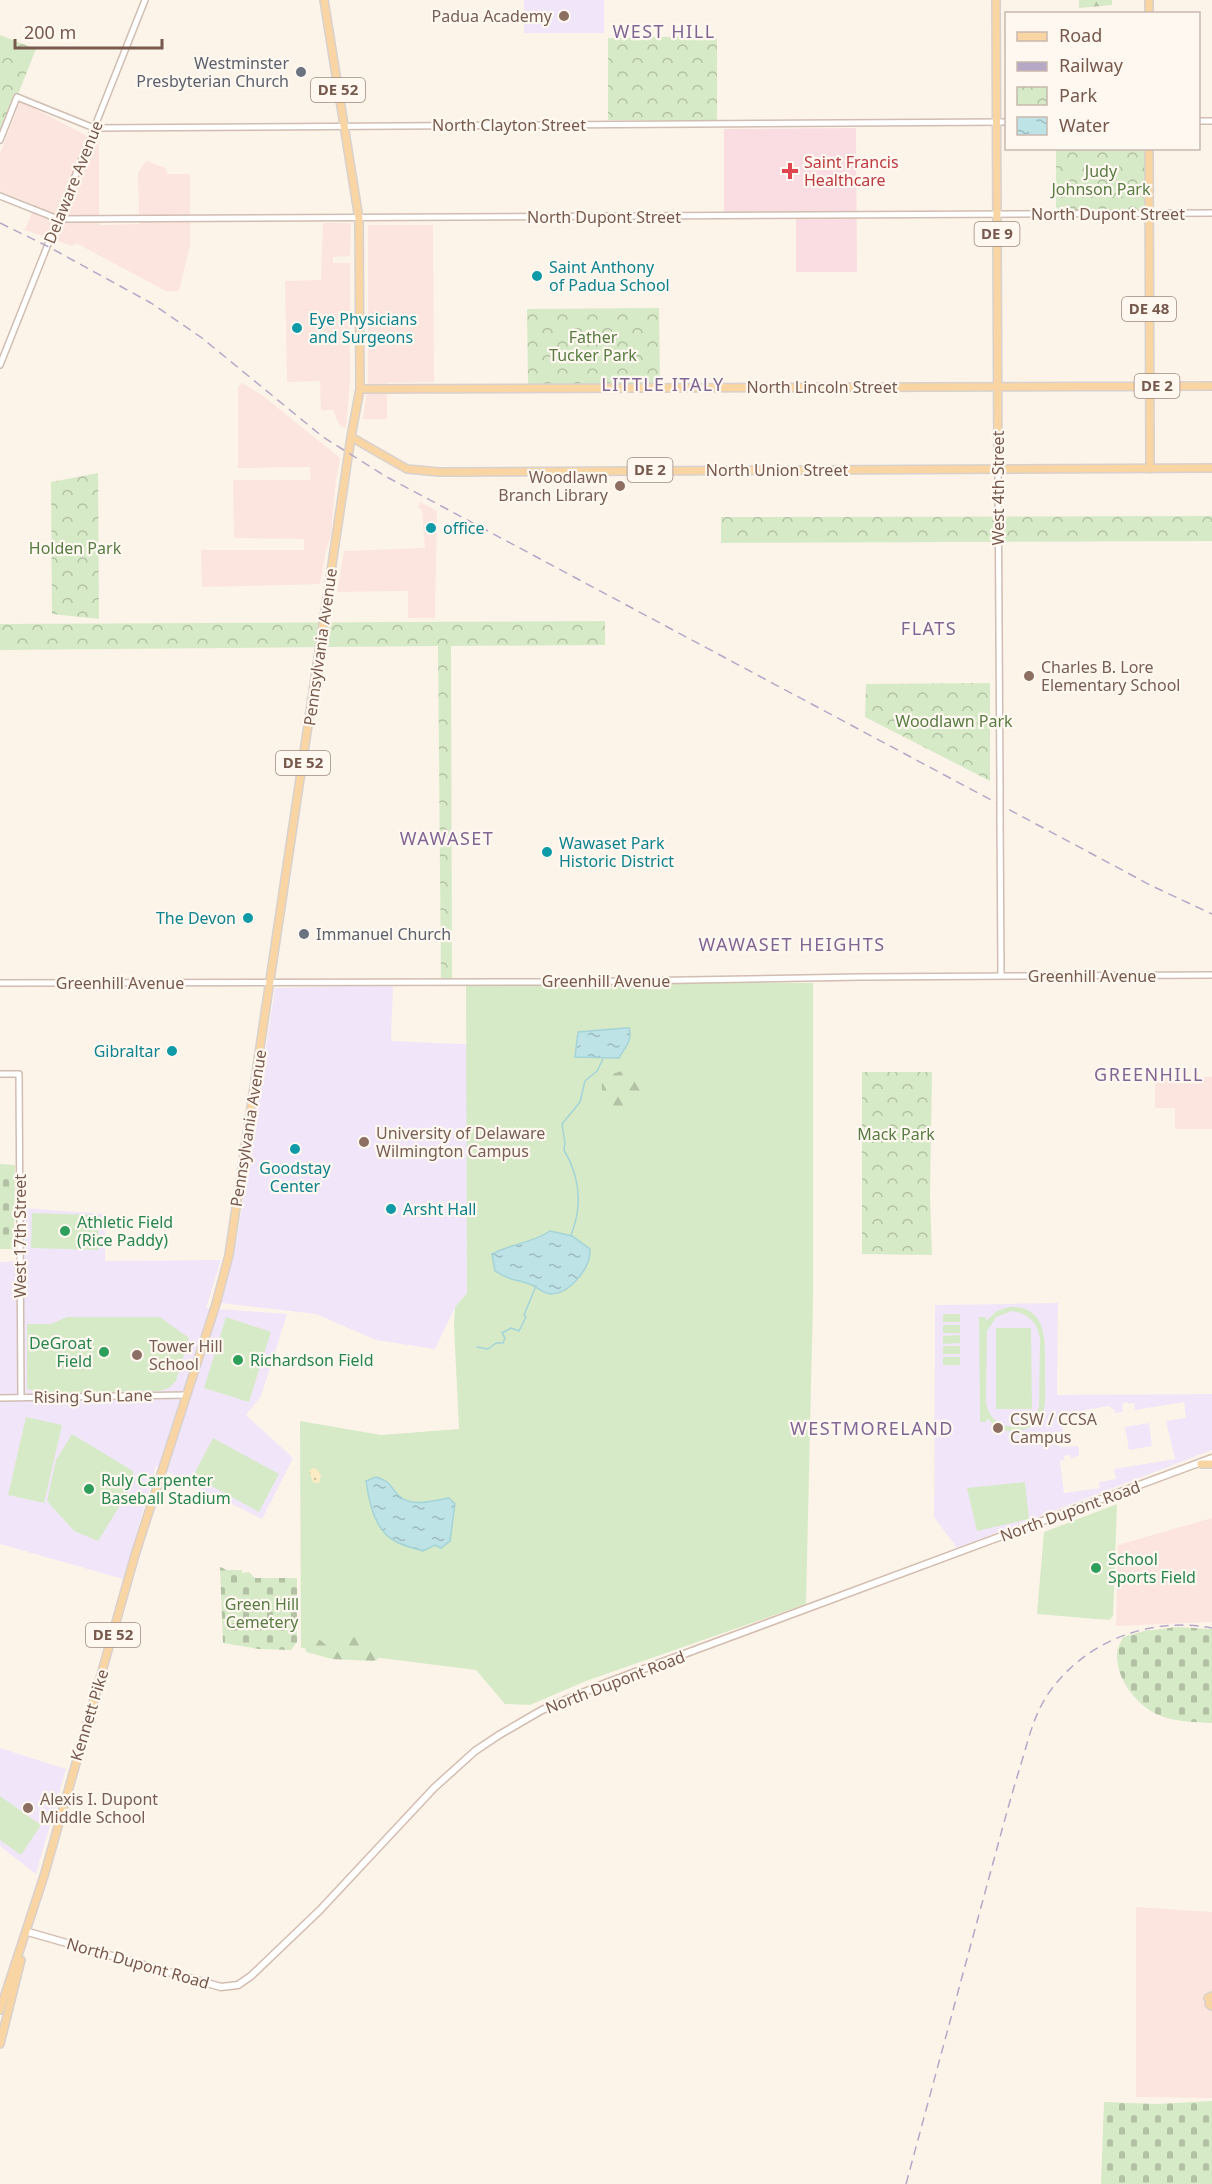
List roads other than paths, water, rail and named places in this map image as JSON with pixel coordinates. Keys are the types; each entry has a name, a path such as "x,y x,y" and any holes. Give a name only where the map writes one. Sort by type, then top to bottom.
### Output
{"main road":[{"name":"Pennsylvania Avenue","path":"186,1395 229,1256 360,389 359,219 324,0"},
{"name":"West 4th Street","path":"996,0 998,468"},
{"name":"DE 48","path":"1149,150 1150,469"},
{"name":"North Lincoln Street","path":"360,389 1212,386"},
{"name":"North Union Street","path":"351,437 403,468 423,472 1212,468"},
{"name":"Kennett Pike","path":"0,2010 39,1894 135,1555 186,1395"},
{"name":"North Dupont Road","path":"27,1932 216,1986 227,1988 237,1985 251,1976 320,1910 456,1767 499,1735 542,1710 833,1598 1201,1464 1212,1458"},
{"path":"1201,1464 1212,1464"},
{"name":"Kennett Pike","path":"0,2044 12,2005 27,1932"}],"street":[{"name":"Delaware Avenue","path":"0,365 145,0"},
{"name":"North Clayton Street","path":"0,140 17,97 94,128 1005,122"},
{"name":"North Dupont Street","path":"0,196 58,219 1212,213"},
{"name":"West 4th Street","path":"998,468 1001,976"},
{"name":"Greenhill Avenue","path":"0,984 592,982 1212,975"},
{"name":"West 17th Street","path":"0,1074 19,1074 21,1397"},
{"name":"Rising Sun Lane","path":"0,1398 186,1395"}],"water":[{"path":"629,1028 630,1037 619,1058 575,1057 578,1032"},
{"path":"550,1231 572,1236 590,1249 583,1272 572,1285 558,1293 550,1294 495,1271 492,1254"},
{"path":"376,1477 387,1482 398,1495 409,1501 422,1502 449,1498 455,1504 450,1541 441,1548 435,1545 423,1551 401,1544 388,1536 374,1515 369,1498 366,1481"}],"waterway":[{"path":"571,1235 577,1213 578,1191 574,1170 564,1150 562,1124 580,1102 585,1081 597,1071 603,1059"},
{"path":"477,1347 488,1349 496,1343 503,1343 505,1338 502,1333 511,1328 519,1331 536,1286"}],"railway":[{"path":"0,223 151,303 202,338 323,437 385,476 1152,886 1212,914"},
{"path":"906,2184 1008,1808 1031,1730 1041,1705 1061,1678 1078,1661 1119,1637 1165,1626 1188,1625 1212,1628"}],"place":[{"name":"Padua Academy","path":"564,16"},
{"name":"Westminster Presbyterian Church","path":"301,72"},
{"name":"Saint Francis Healthcare","path":"790,171"},
{"name":"Saint Anthony of Padua School","path":"537,276"},
{"name":"Eye Physicians and Surgeons","path":"297,328"},
{"name":"Woodlawn Branch Library","path":"620,486"},
{"name":"office","path":"431,528"},
{"name":"Charles B. Lore Elementary School","path":"1029,676"},
{"name":"Wawaset Park Historic District","path":"547,852"},
{"name":"The Devon","path":"248,918"},
{"name":"Immanuel Church","path":"304,934"},
{"name":"Gibraltar","path":"172,1051"},
{"name":"University of Delaware Wilmington Campus","path":"364,1142"},
{"name":"Goodstay Center","path":"295,1149"},
{"name":"Arsht Hall","path":"391,1209"},
{"name":"Athletic Field (Rice Paddy)","path":"65,1231"},
{"name":"DeGroat Field","path":"104,1352"},
{"name":"Tower Hill School","path":"137,1355"},
{"name":"Richardson Field","path":"238,1360"},
{"name":"CSW / CCSA Campus","path":"998,1428"},
{"name":"Ruly Carpenter Baseball Stadium","path":"89,1489"},
{"name":"School Sports Field","path":"1096,1568"},
{"name":"Alexis I. Dupont Middle School","path":"28,1808"}],"district":[{"name":"WEST HILL","path":"664,32"},
{"name":"LITTLE ITALY","path":"663,385"},
{"name":"FLATS","path":"929,629"},
{"name":"WAWASET","path":"447,839"},
{"name":"WAWASET HEIGHTS","path":"792,945"},
{"name":"GREENHILL","path":"1149,1075"},
{"name":"WESTMORELAND","path":"872,1429"}],"park label":[{"name":"Judy Johnson Park","path":"1101,180"},
{"name":"Father Tucker Park","path":"593,346"},
{"name":"Holden Park","path":"75,548"},
{"name":"Woodlawn Park","path":"954,721"},
{"name":"Mack Park","path":"896,1134"},
{"name":"Green Hill Cemetery","path":"262,1613"}]}
